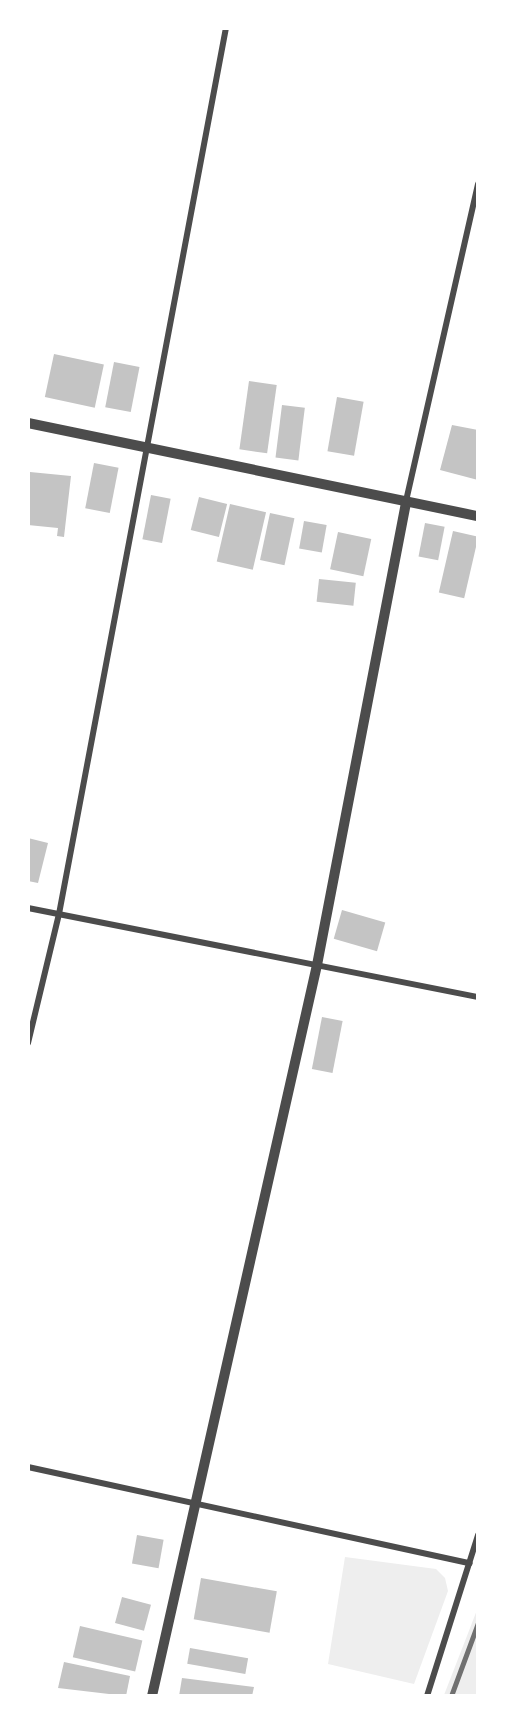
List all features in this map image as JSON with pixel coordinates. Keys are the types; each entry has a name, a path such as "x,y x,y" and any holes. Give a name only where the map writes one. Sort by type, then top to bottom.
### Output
{"street":[{"path":"28,1043 59,914 144,445 226,28"},
{"path":"152,1695 317,965 406,501 477,184"},
{"path":"28,423 144,445 477,516"},
{"path":"28,908 477,997"},
{"path":"28,1467 470,1563"},
{"path":"427,1695 477,1535"}],"shaded area":[{"path":"345,1557 436,1569 445,1578 448,1591 414,1684 328,1664"},
{"path":"477,1610 477,1695 444,1695 465,1641"}],"building":[{"path":"54,354 104,365 95,408 45,397"},
{"path":"114,362 140,367 131,412 105,407"},
{"path":"249,381 277,385 267,453 239,449"},
{"path":"337,397 364,402 354,456 327,451"},
{"path":"282,405 305,408 298,460 276,458"},
{"path":"452,425 478,430 478,480 440,470"},
{"path":"94,463 119,468 110,513 85,508"},
{"path":"30,472 71,476 64,537 57,536 58,528 28,525"},
{"path":"151,495 171,499 162,543 142,539"},
{"path":"199,497 227,504 219,537 191,530"},
{"path":"230,504 266,512 253,570 217,561"},
{"path":"270,513 294,518 284,565 260,560"},
{"path":"304,521 327,525 322,553 299,549"},
{"path":"425,523 445,527 438,560 419,556"},
{"path":"453,531 478,537 464,598 439,592"},
{"path":"338,532 371,539 363,576 330,569"},
{"path":"319,579 356,583 353,606 317,602"},
{"path":"28,838 48,843 38,883 28,881"},
{"path":"342,910 385,922 377,951 334,939"},
{"path":"322,1017 343,1021 333,1073 312,1069"},
{"path":"137,1535 164,1540 159,1568 132,1564"},
{"path":"201,1578 277,1591 270,1633 194,1619"},
{"path":"122,1597 151,1605 144,1631 115,1623"},
{"path":"80,1626 142,1640 135,1672 73,1657"},
{"path":"190,1648 248,1658 245,1674 187,1664"},
{"path":"64,1662 130,1676 126,1696 58,1688"},
{"path":"182,1678 254,1687 252,1696 179,1696"}],"railway":[{"path":"451,1696 478,1623"}]}
